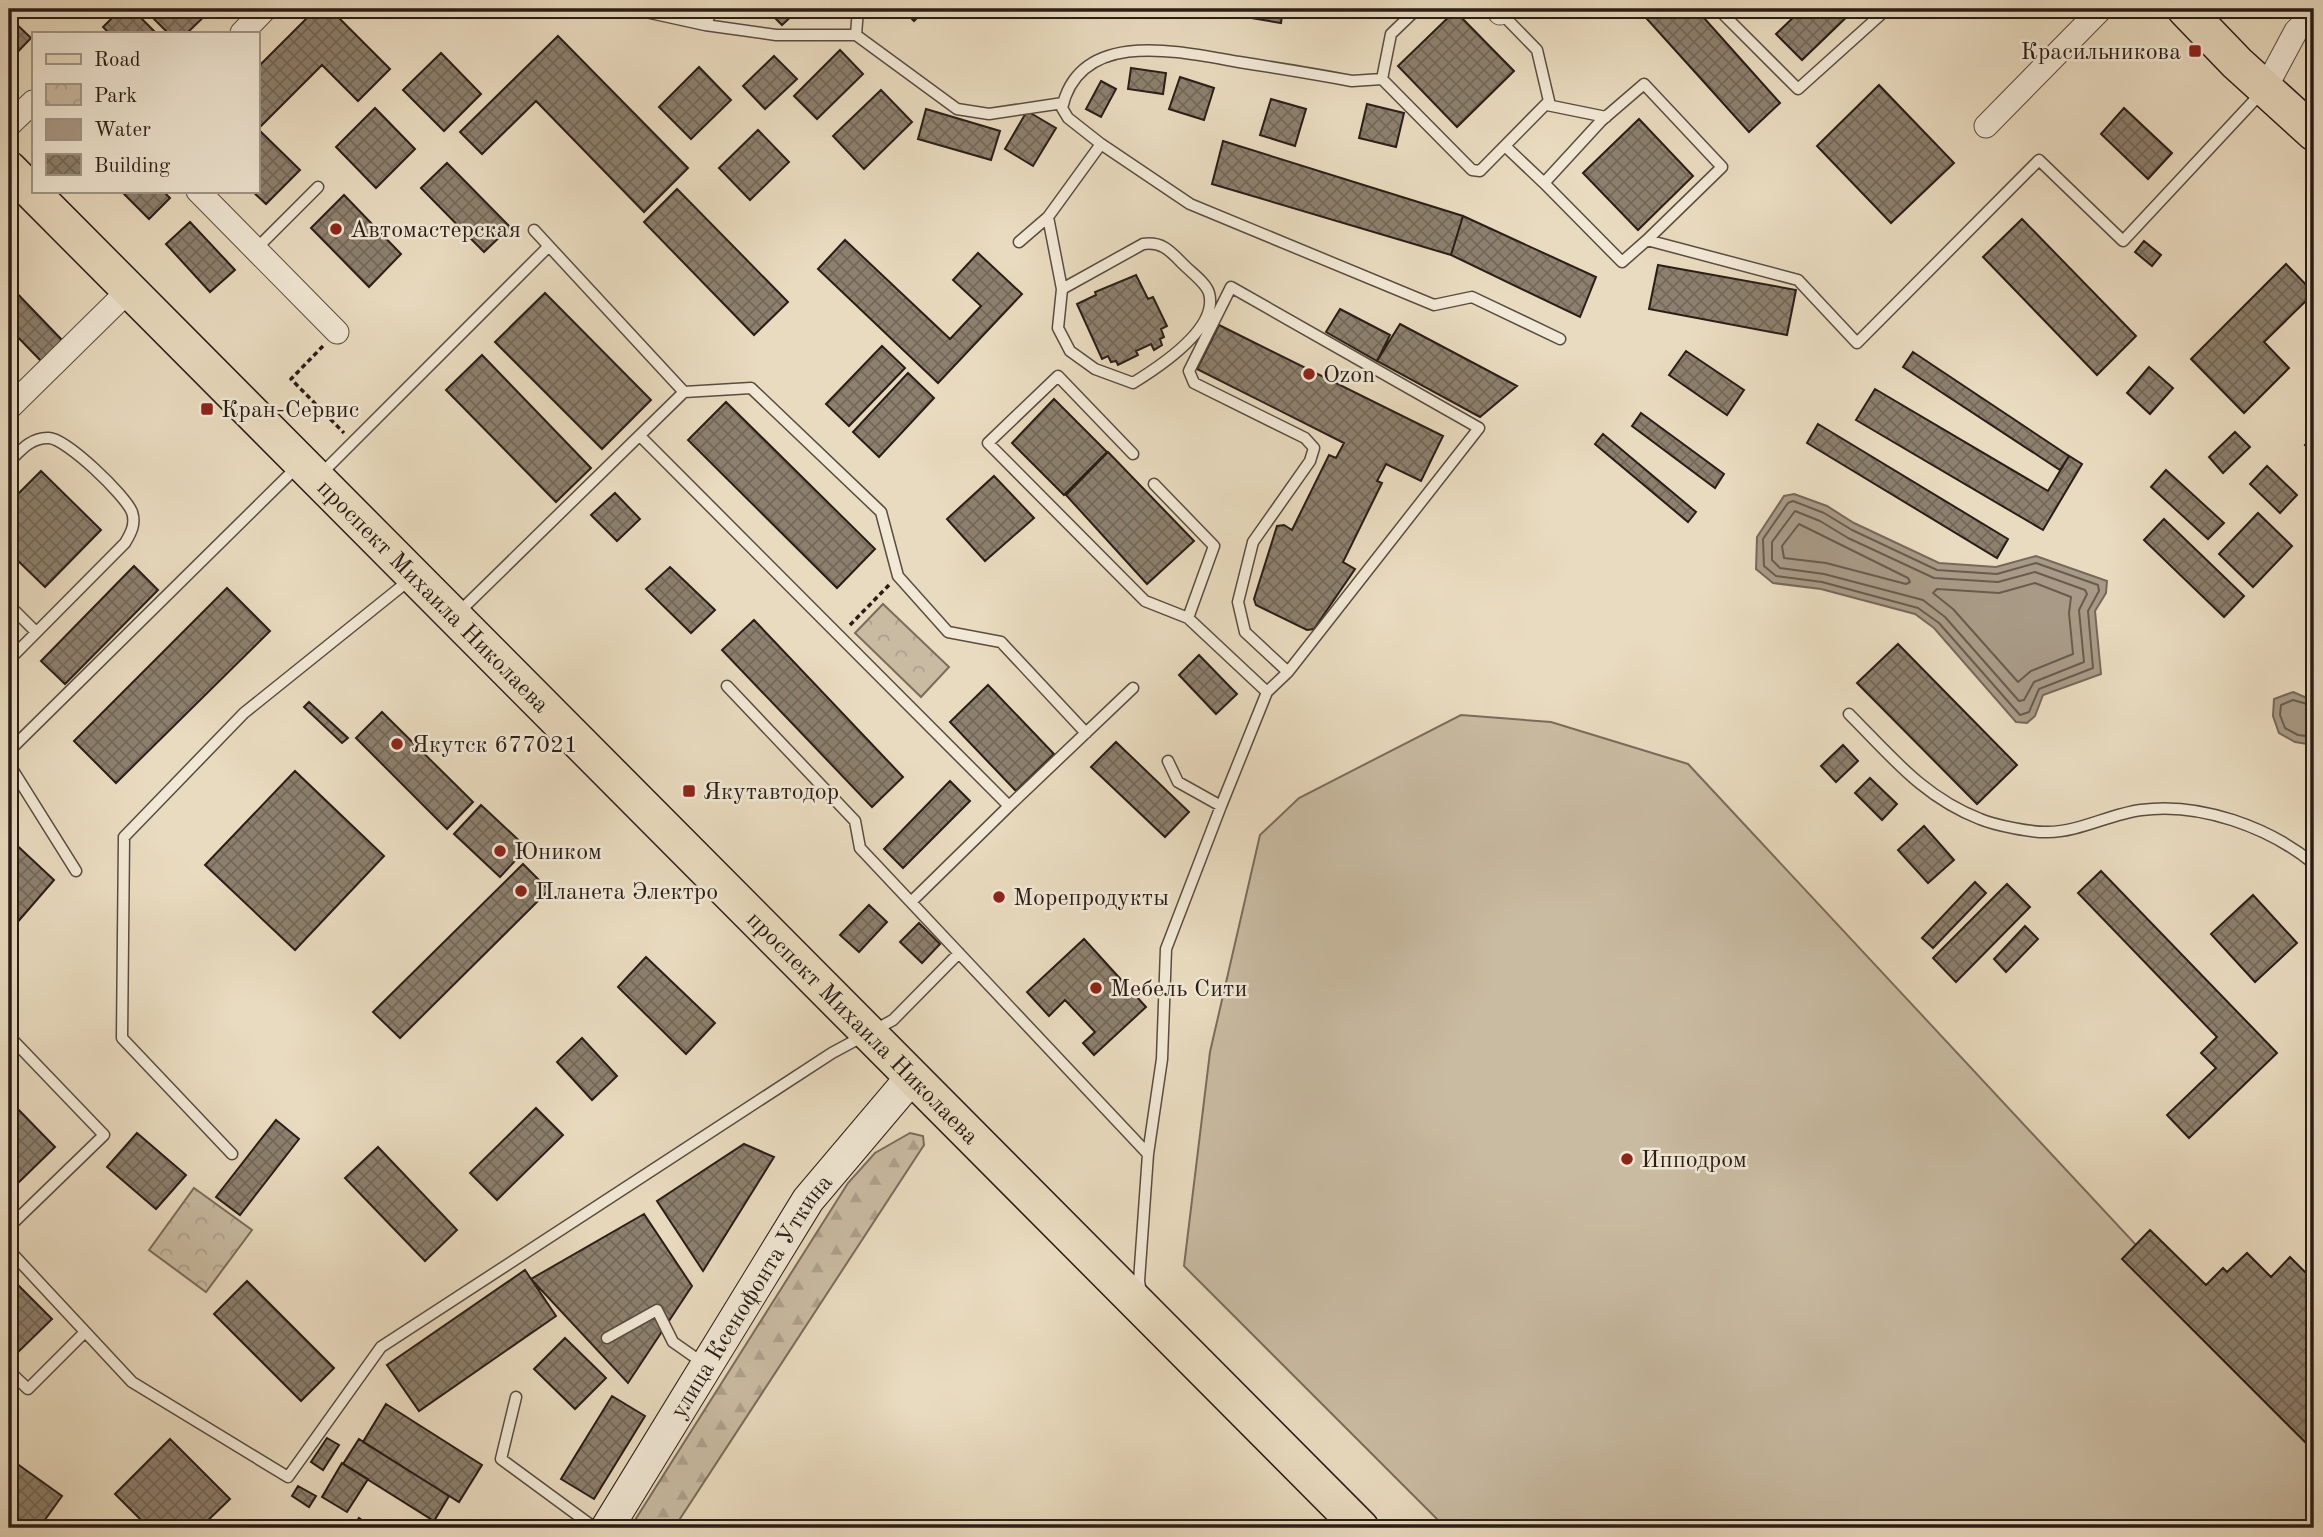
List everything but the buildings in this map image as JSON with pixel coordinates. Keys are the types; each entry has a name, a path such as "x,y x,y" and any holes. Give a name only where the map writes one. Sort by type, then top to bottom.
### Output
{"main road":[{"path":"2185,9 2264,89 2314,133"},
{"name":"проспект Михаила Николаева","path":"9,169 1361,1528"}],"street":[{"path":"243,32 265,9"},
{"path":"1986,126 2101,9"},
{"path":"2264,89 2297,31 2314,13"},
{"path":"9,125 32,103"},
{"path":"199,192 337,332"},
{"path":"9,408 129,290"},
{"name":"улица Ксенофонта Уткина","path":"607,1528 808,1200 912,1077"}],"lane":[{"path":"632,9 705,25 776,35 856,35 957,109 989,114 1063,103"},
{"path":"705,25 713,9"},
{"path":"856,35 858,9"},
{"path":"1382,79 1391,34 1417,9"},
{"path":"1718,9 1798,89 1887,9"},
{"path":"1500,10 1537,50 1549,97 1546,105 1476,173 1382,79 1352,81 1169,50 1127,51 1091,62 1075,77 1065,92 1063,103 1068,118 1101,144 1202,209 1434,305 1472,297 1560,339"},
{"path":"1505,146 1622,262 1721,167 1644,84 1606,117 1544,183"},
{"path":"1647,240 1798,280 1857,343 2039,160 2123,241 2264,89"},
{"path":"1546,105 1606,117"},
{"path":"1018,242 1048,217 1101,144"},
{"path":"256,248 318,187"},
{"path":"1048,217 1062,289 1058,328 1070,351 1095,369 1133,383 1156,369 1204,325 1212,307 1208,290 1167,247 1155,242 1143,244 1062,289"},
{"path":"534,230 684,393"},
{"path":"9,751 309,470 353,442 549,246"},
{"path":"1146,1312 1139,1282 1148,1154 1162,1059 1167,949 1267,692 1288,672 1479,428 1231,287 1189,371 1194,383 1305,438 1314,448 1310,461 1253,541 1238,602 1245,632 1288,672"},
{"path":"1133,454 1058,376 988,443 1145,601 1188,618 1267,692"},
{"path":"454,617 684,393 751,388 881,512 898,576 948,632 1001,642 1086,733"},
{"path":"640,436 1009,806"},
{"path":"9,462 26,444 39,438 59,439 127,504 132,514 132,531 125,542 9,660"},
{"path":"1154,484 1214,546 1188,618"},
{"path":"232,1154 122,1038 124,837 244,713 414,576"},
{"path":"9,605 36,632"},
{"path":"727,686 855,821 860,848 1148,1154"},
{"path":"911,902 1133,688"},
{"path":"1849,714 1926,792 1982,820 2048,832 2140,810 2175,808 2250,827 2277,839 2314,864"},
{"path":"1168,761 1178,782 1221,806"},
{"path":"9,764 76,871"},
{"path":"9,1250 132,1382 288,1477 382,1347 832,1053 893,1020 959,953"},
{"path":"9,1036 104,1135 9,1227"},
{"path":"607,1338 657,1310 673,1342 706,1365"},
{"path":"9,1371 28,1389 85,1332"},
{"path":"516,1397 501,1459 595,1528"}],"path":[{"path":"337,332 291,379 353,442"},
{"path":"839,636 898,576"}],"green space":[{"path":"883,604 949,667 921,697 855,633"},
{"name":"Ипподром","path":"1461,715 1551,722 1688,764 2314,1436 2314,1528 1446,1528 1184,1266 1210,1052 1260,835 1299,798"},
{"path":"910,1133 923,1136 924,1145 674,1528 630,1528 848,1183 875,1153"},
{"path":"194,1188 252,1230 206,1292 149,1250"}],"water":[{"path":"1794,494 1827,506 1854,523 1939,563 1996,567 2036,556 2107,581 2106,593 2095,611 2101,674 2043,695 2035,716 2027,723 2016,722 1934,628 1915,614 1821,589 1773,583 1756,569 1757,537 1784,496"},
{"path":"2293,692 2314,701 2314,745 2295,742 2279,733 2273,716 2274,699"}],"place":[{"name":"Красильникова","path":"2195,51"},
{"name":"Автомастерская","path":"336,229"},
{"name":"Ozon","path":"1309,374"},
{"name":"Кран-Сервис","path":"207,409"},
{"name":"Якутск 677021","path":"397,744"},
{"name":"Якутавтодор","path":"689,791"},
{"name":"Юником","path":"500,851"},
{"name":"Планета Электро","path":"521,891"},
{"name":"Морепродукты","path":"999,897"},
{"name":"Мебель Сити","path":"1096,988"},
{"name":"Ипподром","path":"1627,1159"}]}
